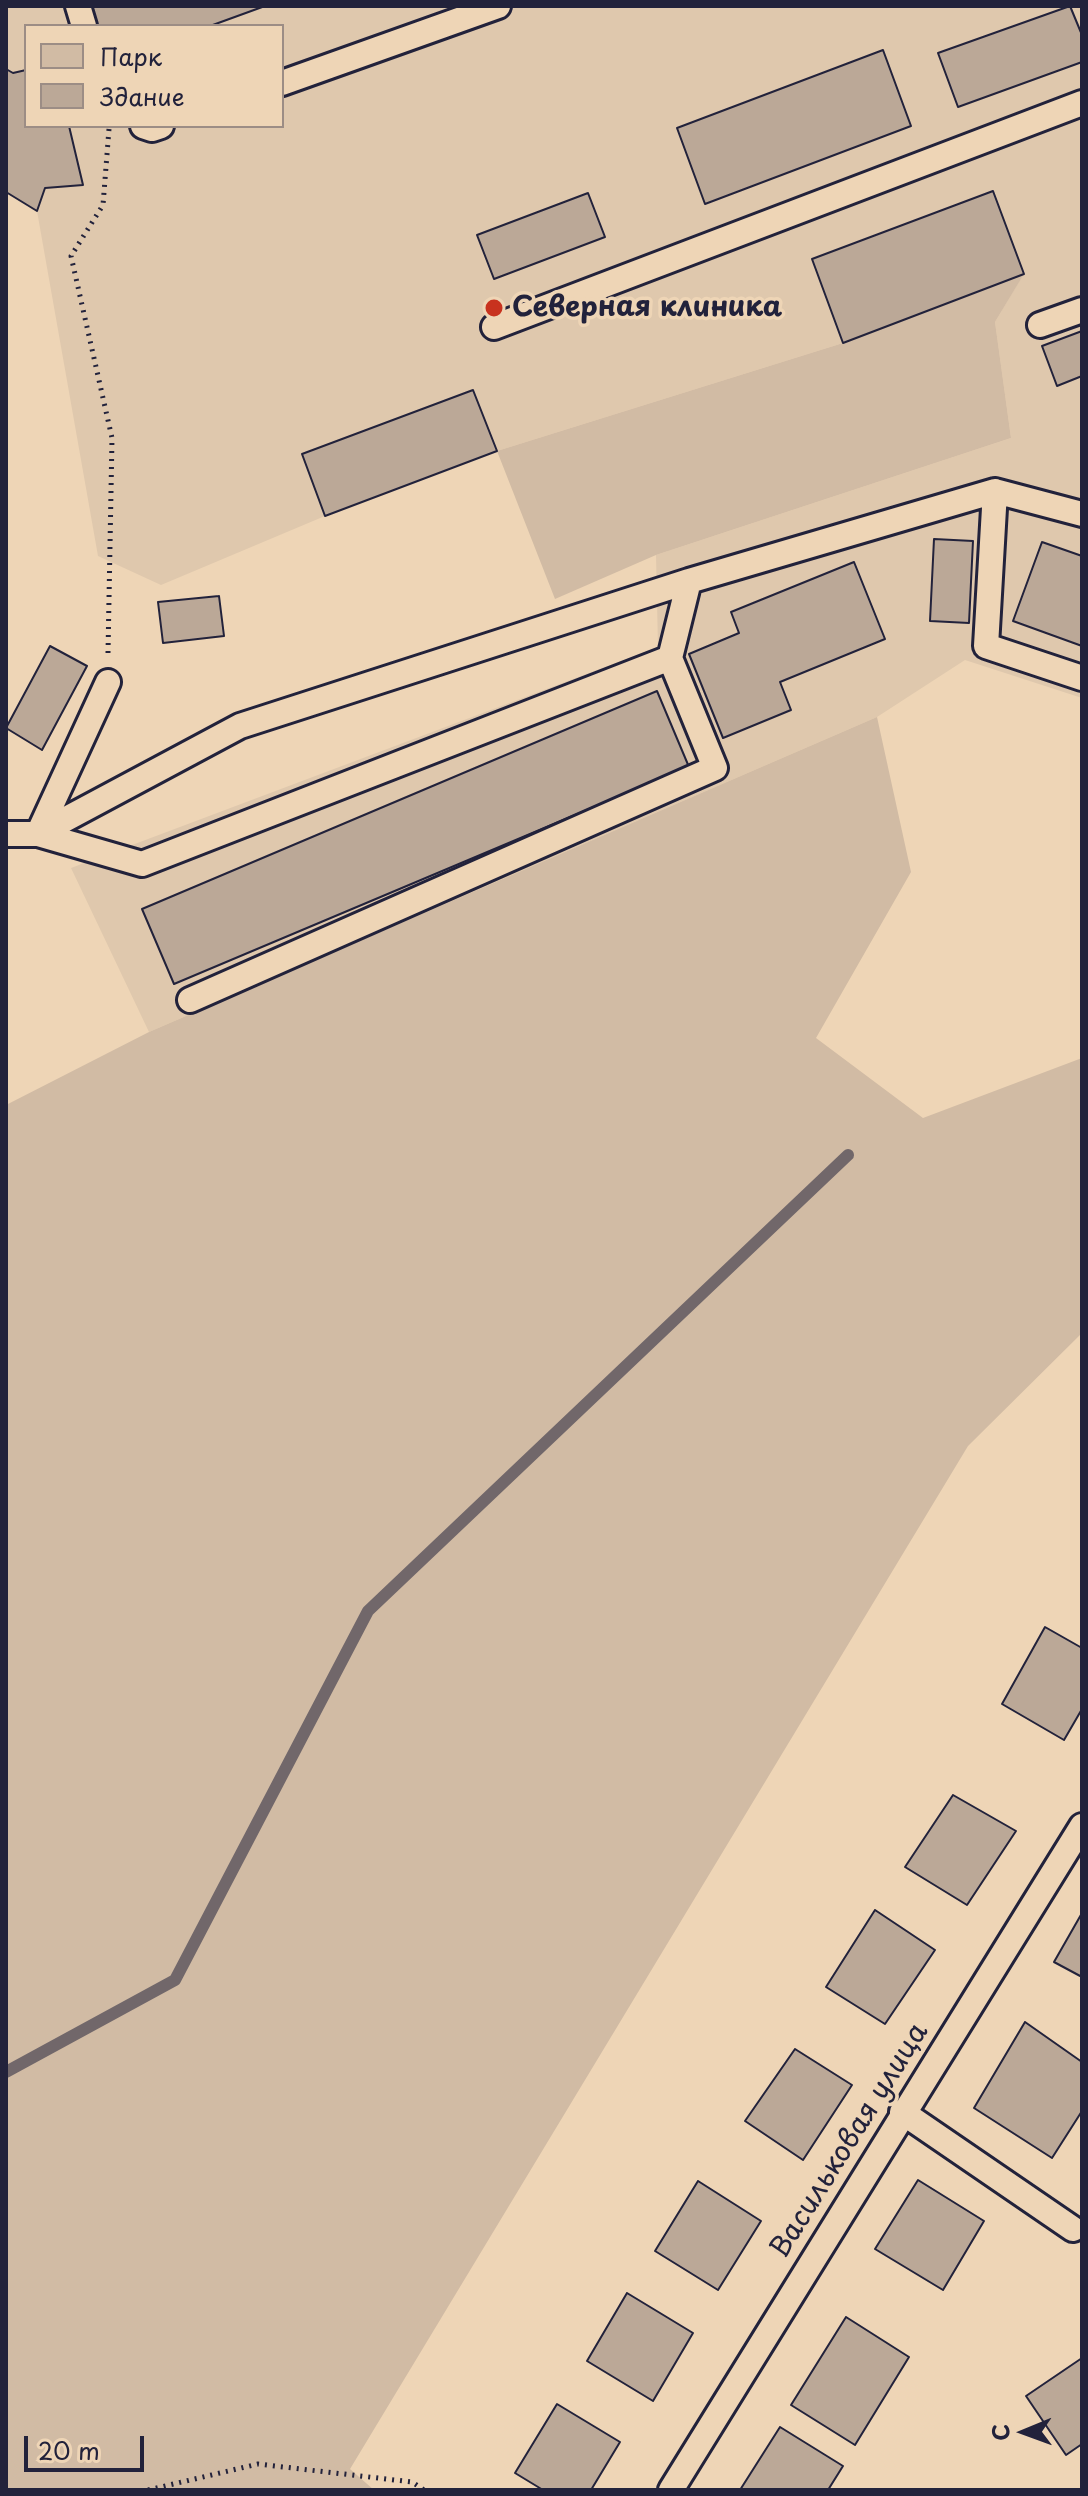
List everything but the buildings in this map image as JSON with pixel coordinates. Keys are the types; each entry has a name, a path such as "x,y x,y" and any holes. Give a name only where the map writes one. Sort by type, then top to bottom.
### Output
{"lane":[{"path":"284,82 498,6"},
{"path":"494,327 1082,103"},
{"path":"1040,325 1082,310"},
{"path":"38,834 240,726 689,581 995,491 1082,514"},
{"path":"995,491 986,646 1082,678"},
{"path":"190,1000 715,768 670,658 689,581"},
{"path":"6,834 38,834 142,864 670,658"},
{"path":"38,834 108,682"},
{"name":"Васильковая улица","path":"671,2490 902,2112 1082,1826"},
{"path":"902,2112 1073,2229"}],"path":[{"path":"108,682 112,438 71,256 103,205 109,128"},
{"path":"148,2490 258,2464 412,2482 424,2490"}],"shaded area":[{"name":"Северная клиника","path":"6,6 1082,6 1082,698 965,660 877,717 149,1032 71,868 658,647 656,555 1011,438 995,322 1023,275 843,343 497,451 325,516 161,585 98,556 37,211 45,188 83,184 69,128 284,128 284,24 24,24 24,70 13,73 6,69"}],"green space":[{"path":"1024,274 995,322 1011,438 656,555 555,599 497,451 843,343"},
{"path":"877,717 911,872 816,1038 923,1118 1082,1058 1082,1333 968,1446 350,2469 374,2490 6,2490 6,1105 149,1032"}],"waterway":[{"path":"6,2072 175,1980 368,1611 848,1155"}],"place":[{"name":"Северная клиника","path":"494,308"}]}
